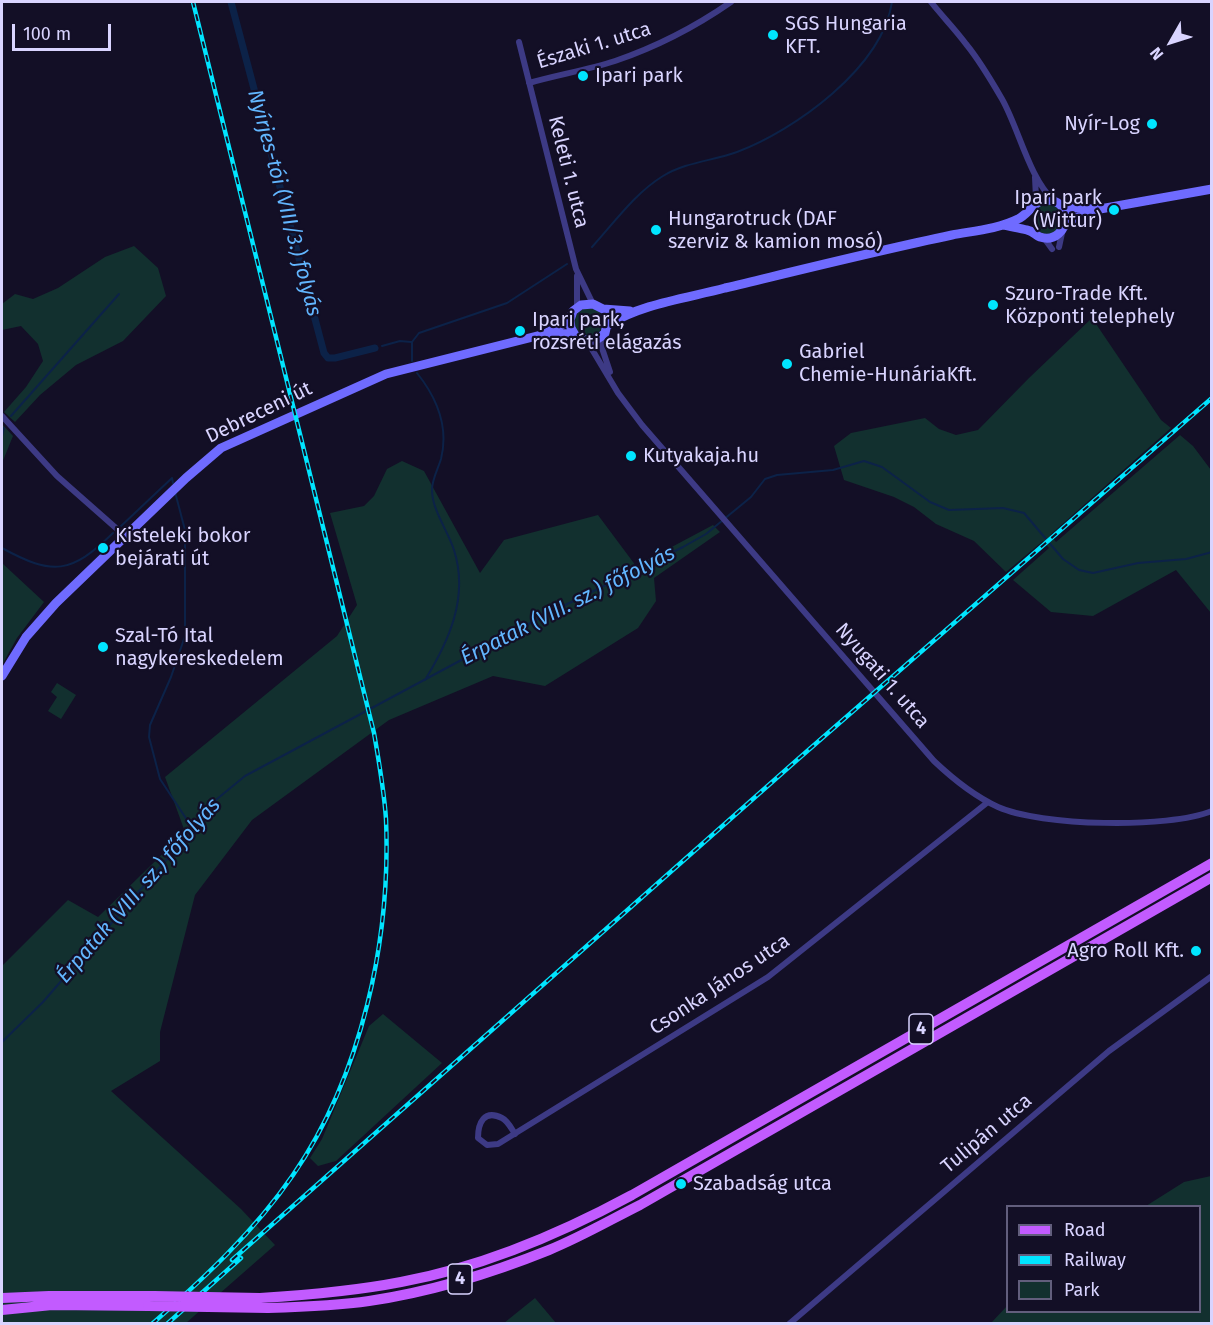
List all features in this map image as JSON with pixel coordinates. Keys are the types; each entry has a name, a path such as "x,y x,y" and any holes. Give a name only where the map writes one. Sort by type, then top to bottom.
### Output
{"main road":[{"name":"4","path":"2,1298 154,1296 260,1298 314,1295 404,1282 498,1256 570,1226 632,1195 1212,863"},
{"name":"4","path":"2,1310 52,1305 268,1308 316,1306 369,1301 503,1267 577,1238 649,1200 1212,877"}],"street":[{"name":"Északi 1. utca","path":"529,83 607,63 644,50 687,30 730,2"},
{"path":"931,2 989,76 1014,121 1043,189 1058,204 1065,226 1056,248 1033,232 1003,225"},
{"name":"Keleti 1. utca","path":"519,42 576,269"},
{"path":"1033,232 1028,223 1036,198 1035,173"},
{"path":"1044,238 1055,236 1065,226 1100,209 1212,189"},
{"path":"608,325 636,311 851,257 1003,225 1044,200 1100,209"},
{"path":"576,269 593,304"},
{"path":"576,269 577,308"},
{"path":"545,334 570,320 577,308 582,305 593,304 603,309 636,311"},
{"path":"545,334 575,335 587,341 598,339 608,325 608,318 603,309"},
{"path":"570,320 575,335"},
{"name":"Debreceni út","path":"2,676 26,637 56,603 206,459 231,442 386,374 545,334"},
{"name":"Nyugati 1. utca","path":"602,336 602,348 615,387"},
{"name":"Nyugati 1. utca","path":"587,341 642,425 934,761 963,785 988,802 1037,818 1095,823 1181,818 1212,811"},
{"path":"2,416 57,476 125,536"},
{"name":"Csonka János utca","path":"515,1134 501,1118 492,1116 479,1123 478,1138 487,1145 498,1144 515,1134 768,977 988,802"},
{"name":"Tulipán utca","path":"789,1323 1109,1052 1212,976"}],"green space":[{"path":"1047,204 1058,208 1062,219 1058,230 1047,234 1036,230 1032,219 1036,208"},
{"path":"134,246 158,268 166,296 123,341 76,365 40,395 15,422 4,412 26,387 43,361 38,344 21,326 2,330 2,304 15,294 33,299 58,288 105,257"},
{"path":"589,308 599,312 603,322 599,332 589,336 579,332 575,322 579,312"},
{"path":"1092,318 1161,420 1171,428 1050,535 1056,542 1180,435 1193,446 1211,470 1211,613 1176,570 1093,616 1051,612 1013,580 1049,548 1043,541 1006,572 974,541 936,524 914,507 894,497 844,480 834,446 851,433 925,418 939,429 956,435 978,430"},
{"path":"2,424 13,436 2,463"},
{"path":"402,461 424,471 480,573 504,540 598,515 636,566 713,525 720,532 654,578 656,601 638,628 545,686 493,676 389,720 252,820 195,895 160,1032 160,1061 111,1091 241,1209 275,1245 186,1323 2,1323 2,966 68,900 98,917 185,832 165,777 337,636 357,605 330,513 364,506 374,496 387,469"},
{"path":"2,563 44,602 17,638 2,665"},
{"path":"57,683 76,695 61,719 48,711 57,697 51,692"},
{"path":"383,1014 442,1063 336,1161 318,1166 310,1158 322,1139 369,1026"},
{"path":"1211,1176 1211,1323 991,1323 1006,1307 1006,1313 1201,1313 1201,1205 1148,1205 1184,1182"},
{"path":"535,1298 556,1323 504,1323"}],"waterway":[{"name":"Nyírjes-tói (VIII/3.) folyás","path":"231,2 324,353 328,358 335,358 375,348"},
{"path":"592,247 634,200 663,176 681,168 737,152 760,142 784,129 832,94 854,73 872,50 885,26 892,2"},
{"path":"412,361 412,342 419,333 507,303 567,264"},
{"path":"11,416 119,294"},
{"name":"Nyírjes-tói (VIII/3.) folyás","path":"382,346 400,341 411,342"},
{"path":"417,373 440,413 443,447 432,490 437,513 454,550 459,585 458,602 449,634 425,680"},
{"path":"2,436 4,428"},
{"name":"Érpatak (VIII. sz.) főfolyás","path":"2,1042 43,1002 193,829 206,808 245,776 549,613 706,534 751,497 765,479 777,475 833,470 864,461 882,467 930,502 949,510 1003,508 1024,513 1063,559 1079,570 1093,573 1138,563 1186,559 1212,552"},
{"path":"120,527 172,478 173,483"},
{"path":"175,492 185,530 185,636 171,677 150,725 149,737 160,779 193,829"},
{"path":"2,548 35,563 61,566 85,557 113,533"}],"railway":[{"path":"152,1324 209,1272 262,1216 293,1175 317,1136 354,1050 367,1005 377,958 386,865 386,819 374,733 193,2"},
{"path":"232,1260 797,760 1212,398"},
{"path":"167,1324 241,1258"}],"place":[{"name":"SGS Hungaria KFT.","path":"773,35"},
{"name":"Ipari park","path":"583,76"},
{"name":"Nyír-Log","path":"1152,124"},
{"name":"Ipari park (Wittur)","path":"1114,210"},
{"name":"Hungarotruck (DAF szerviz & kamion mosó)","path":"656,230"},
{"name":"Szuro-Trade Kft. Központi telephely","path":"993,305"},
{"name":"Ipari park, rozsréti elágazás","path":"520,331"},
{"name":"Gabriel Chemie-HunáriaKft.","path":"787,364"},
{"name":"Kutyakaja.hu","path":"631,456"},
{"name":"Kisteleki bokor bejárati út","path":"103,548"},
{"name":"Szal-Tó Ital nagykereskedelem","path":"103,647"},
{"name":"Agro Roll Kft.","path":"1196,951"},
{"name":"Szabadság utca","path":"681,1184"}]}
